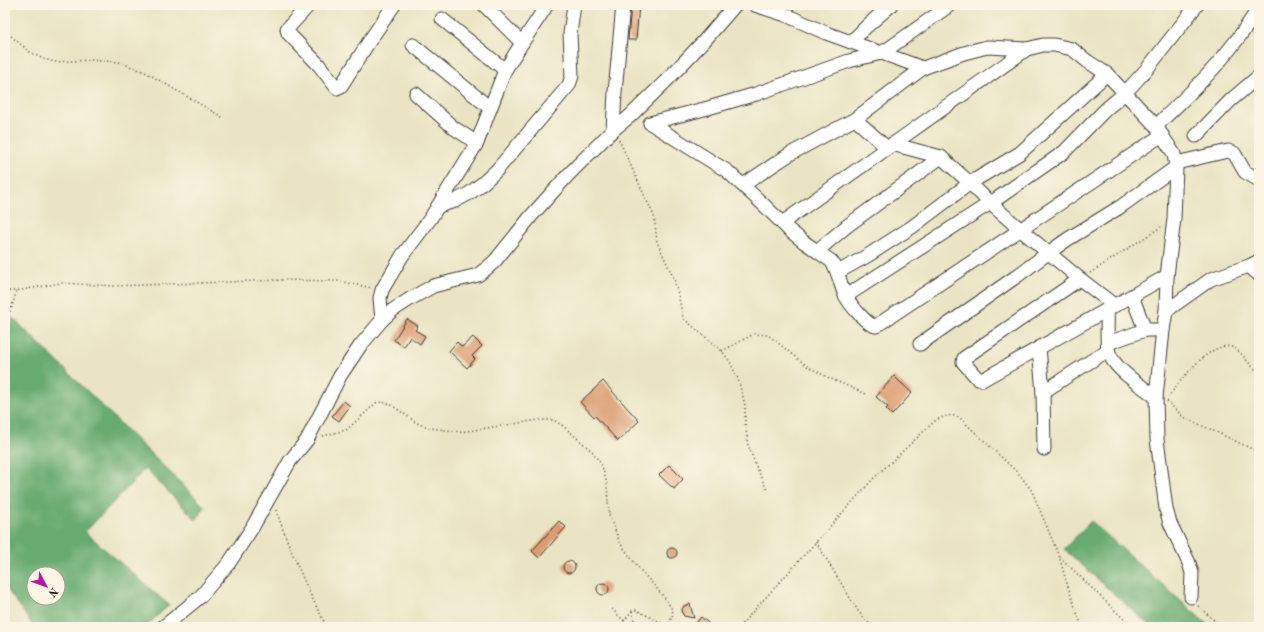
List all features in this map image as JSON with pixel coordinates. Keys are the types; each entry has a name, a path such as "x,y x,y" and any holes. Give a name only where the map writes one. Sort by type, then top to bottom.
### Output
{"street":[{"path":"309,5 287,29 288,33 319,65 337,88 341,86 394,5"},
{"path":"484,5 522,43"},
{"path":"382,320 380,298 382,290 402,256 430,219 477,143 505,70 547,5"},
{"path":"438,206 455,201 470,193 483,183 497,170 569,85 572,76 570,34 574,5"},
{"path":"613,130 617,64 623,5"},
{"path":"163,627 200,597 229,563 252,528 270,493 290,461 308,440 340,376 360,346 382,320 393,310 433,286 478,274 487,268 552,192 613,130 629,117 666,81 704,41 735,5"},
{"path":"755,5 790,10 826,33 923,68"},
{"path":"850,42 891,5"},
{"path":"650,123 756,94 849,61 881,53 950,5"},
{"path":"846,296 990,204 1064,152 1106,109 1125,93 1147,69 1197,5"},
{"path":"629,117 650,123 727,171 782,223 831,262 838,272 846,296 865,320 872,326 876,326 1021,230 1159,131 1178,106 1232,47 1259,7 1254,5"},
{"path":"442,20 505,70"},
{"path":"413,45 490,108"},
{"path":"742,185 790,154 855,119 923,68 964,53 987,47 1027,49 1043,45 1054,45 1072,49 1107,74 1159,131 1174,154 1176,165 1174,219 1167,276 1166,311 1156,397 1157,439 1166,509 1170,523 1189,563 1192,573 1191,597"},
{"path":"782,223 1027,49"},
{"path":"838,272 867,256 912,227 970,183 1020,153 1107,74"},
{"path":"1196,136 1231,100 1259,76"},
{"path":"416,94 454,128 477,143"},
{"path":"855,119 890,146 941,157 970,183 990,204 1080,279 1111,307"},
{"path":"920,344 1068,239 1120,207 1176,165 1228,151 1234,153 1245,172 1259,180"},
{"path":"817,251 941,157"},
{"path":"1166,311 1211,279 1254,263 1259,275"},
{"path":"1080,279 964,358 962,361 980,380 1167,276"},
{"path":"1132,296 1145,330"},
{"path":"1111,307 1108,346 1111,357 1131,378 1156,397"},
{"path":"1044,392 1108,346 1145,330 1163,330"},
{"path":"1039,348 1044,392 1044,449"}],"path":[{"path":"5,31 30,52 43,59 56,62 90,60 119,62 145,72 222,117"},
{"path":"613,130 621,142 654,216 657,242 674,279 683,318 722,351 730,362 738,378 745,405 745,422 748,445 767,490"},
{"path":"1080,279 1174,219"},
{"path":"5,291 16,291 61,283 114,286 283,280 339,281 382,290"},
{"path":"5,327 16,291"},
{"path":"722,351 754,334 768,335 807,366 828,378 866,394"},
{"path":"1259,372 1235,348 1225,346 1212,351 1190,370 1166,400 1183,416 1252,450 1259,451"},
{"path":"308,440 346,430 376,403 382,402 390,404 417,423 430,428 461,432 539,420 554,420 593,452 602,466 607,484 609,515 620,543 636,566 664,597 672,609 673,614 668,626 665,627"},
{"path":"739,627 873,479 936,420 945,416 953,415 959,417 1020,476 1032,491 1059,556 1082,627"},
{"path":"270,493 291,550 319,613 327,627"},
{"path":"816,542 858,611 872,627"},
{"path":"1059,556 1132,627"},
{"path":"1191,597 1193,602 1222,627"},
{"path":"612,610 624,621"},
{"path":"619,627 632,611 636,610 668,626"},
{"path":"632,611 636,627"}],"green space":[{"path":"13,318 205,507 196,520 145,469 85,532 169,605 145,627 34,627 5,586 5,337"},
{"path":"1091,521 1210,627 1151,627 1064,549"}],"building":[{"path":"631,5 639,5 636,40 628,40"},
{"path":"407,319 418,326 415,330 425,336 420,344 410,337 404,347 394,340"},
{"path":"473,337 482,346 472,356 475,359 467,368 449,351 457,342 462,347"},
{"path":"894,376 912,393 892,415 886,409 888,407 876,397"},
{"path":"603,381 639,421 618,441 580,402"},
{"path":"344,401 350,406 339,421 332,416"},
{"path":"669,465 683,479 674,489 659,475"},
{"path":"559,521 566,527 539,558 532,551"},
{"path":"670,548 674,548 676,549 676,557 670,558 667,555 667,551"},
{"path":"567,561 571,561 575,567 571,573 567,573 563,569 563,565"},
{"path":"601,583 605,583 609,589 605,595 601,595 597,591 597,587"},
{"path":"690,604 694,618 684,616 681,611 684,606"},
{"path":"701,617 713,627 693,627"}]}
